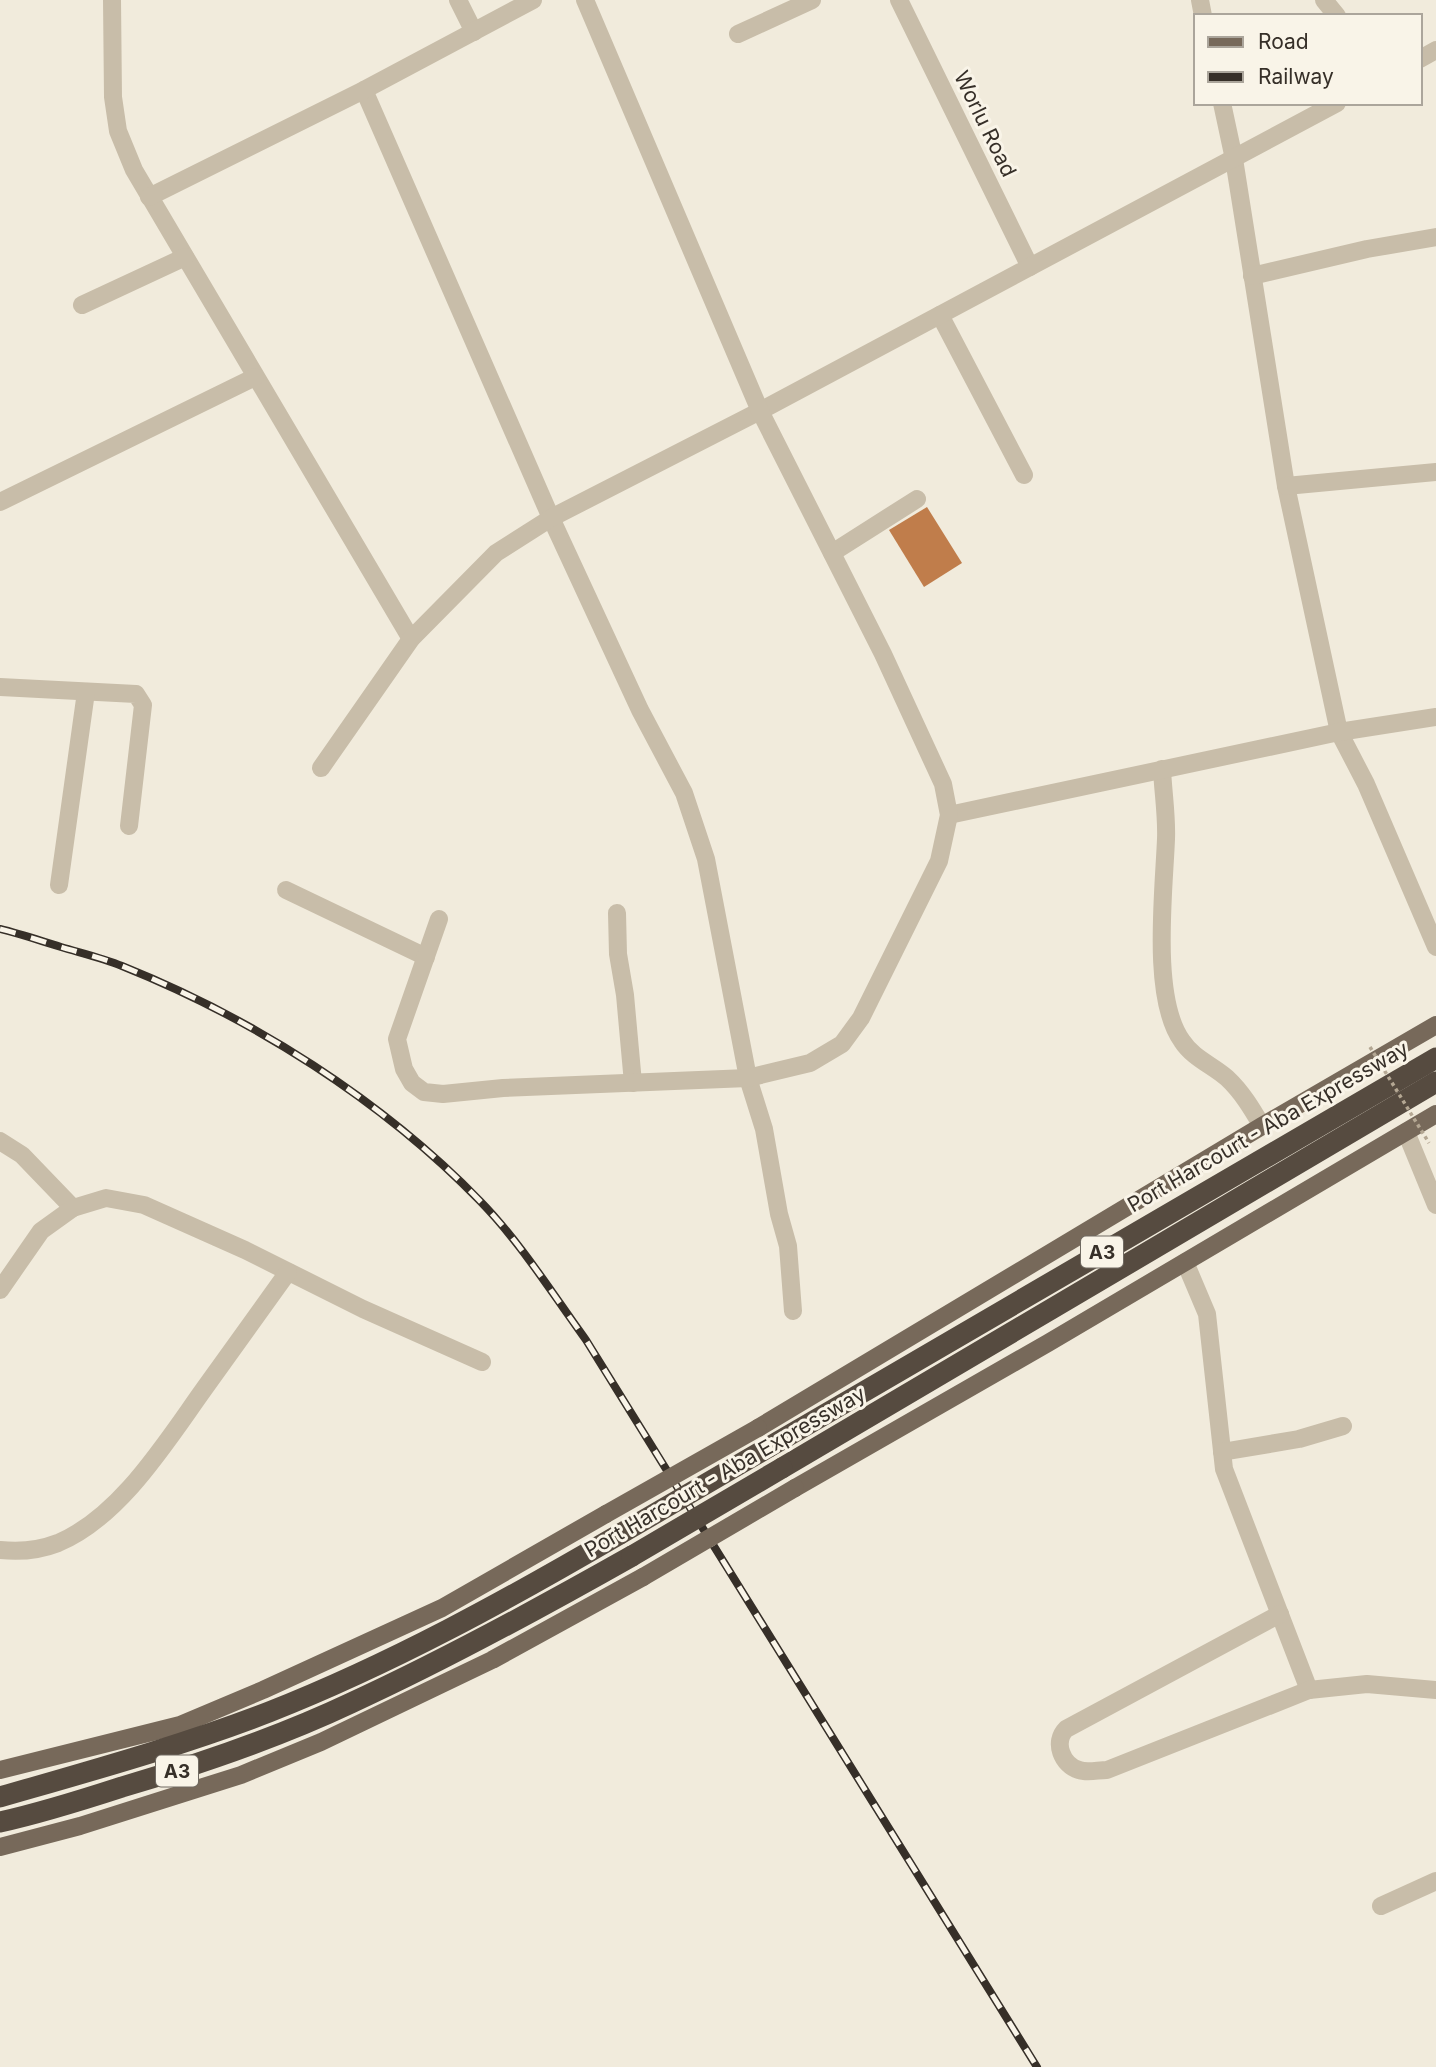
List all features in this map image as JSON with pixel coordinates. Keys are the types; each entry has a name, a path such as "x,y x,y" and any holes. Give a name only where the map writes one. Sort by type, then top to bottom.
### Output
{"highway":[{"name":"Port Harcourt - Aba Expressway","path":"0,1797 136,1757 281,1707 418,1644 537,1582 1436,1058"},
{"name":"Port Harcourt - Aba Expressway","path":"0,1822 190,1767 264,1741 349,1704 509,1625 632,1556 1436,1082"}],"main road":[{"path":"0,1770 180,1725 442,1608 758,1428 1434,1023"},
{"path":"0,1847 241,1775 321,1742 492,1660 643,1577 1436,1114"}],"street":[{"path":"112,0 113,97 118,131 134,170 411,639"},
{"path":"458,0 474,32"},
{"path":"149,197 364,90 533,0"},
{"path":"439,919 397,1039 404,1069 412,1083 424,1092 443,1094 503,1088 748,1079 810,1063 842,1044 861,1018 939,861 949,815 943,784 883,654 760,411 585,0"},
{"path":"738,34 812,0"},
{"name":"Worlu Road","path":"900,0 1030,267"},
{"path":"1324,0 1335,14"},
{"path":"364,90 551,518 640,710 684,793 706,859 748,1079 764,1129 779,1214 788,1247 793,1311"},
{"path":"1222,105 1234,159 1286,486 1339,732 1366,784 1436,947"},
{"path":"321,768 411,639 496,554 551,518 760,411 1333,105"},
{"path":"1252,276 1367,249 1436,237"},
{"path":"82,305 185,257"},
{"path":"940,315 1024,475"},
{"path":"0,502 255,377"},
{"path":"1286,486 1436,472"},
{"path":"832,553 917,499"},
{"path":"0,687 136,694 143,705 129,826"},
{"path":"60,884 86,692"},
{"path":"949,815 1339,732 1436,717"},
{"path":"1162,769 1166,837 1161,913 1170,1016 1182,1042 1196,1057 1239,1090 1262,1126"},
{"path":"286,890 426,957"},
{"path":"617,913 618,954 625,995 633,1083"},
{"path":"1406,1132 1436,1205"},
{"path":"0,1141 22,1155 73,1208"},
{"path":"0,1290 41,1231 73,1208 106,1198 144,1205 482,1362"},
{"path":"1185,1262 1207,1314 1224,1469 1308,1690"},
{"path":"0,1550 17,1552 57,1543 87,1526 112,1506 157,1454 288,1272"},
{"path":"1222,1452 1299,1439 1343,1426"},
{"path":"1280,1614 1066,1729 1061,1734 1059,1745 1063,1758 1070,1767 1081,1772 1107,1770 1308,1690 1367,1685 1436,1690"},
{"path":"1381,1906 1436,1881"}],"path":[{"path":"1370,1047 1429,1143"}],"building":[{"path":"927,507 962,563 924,587 889,530"}],"railway":[{"path":"0,929 122,966 219,1010 267,1037 313,1065 401,1129 442,1164 495,1217 586,1340 1037,2067"}]}
